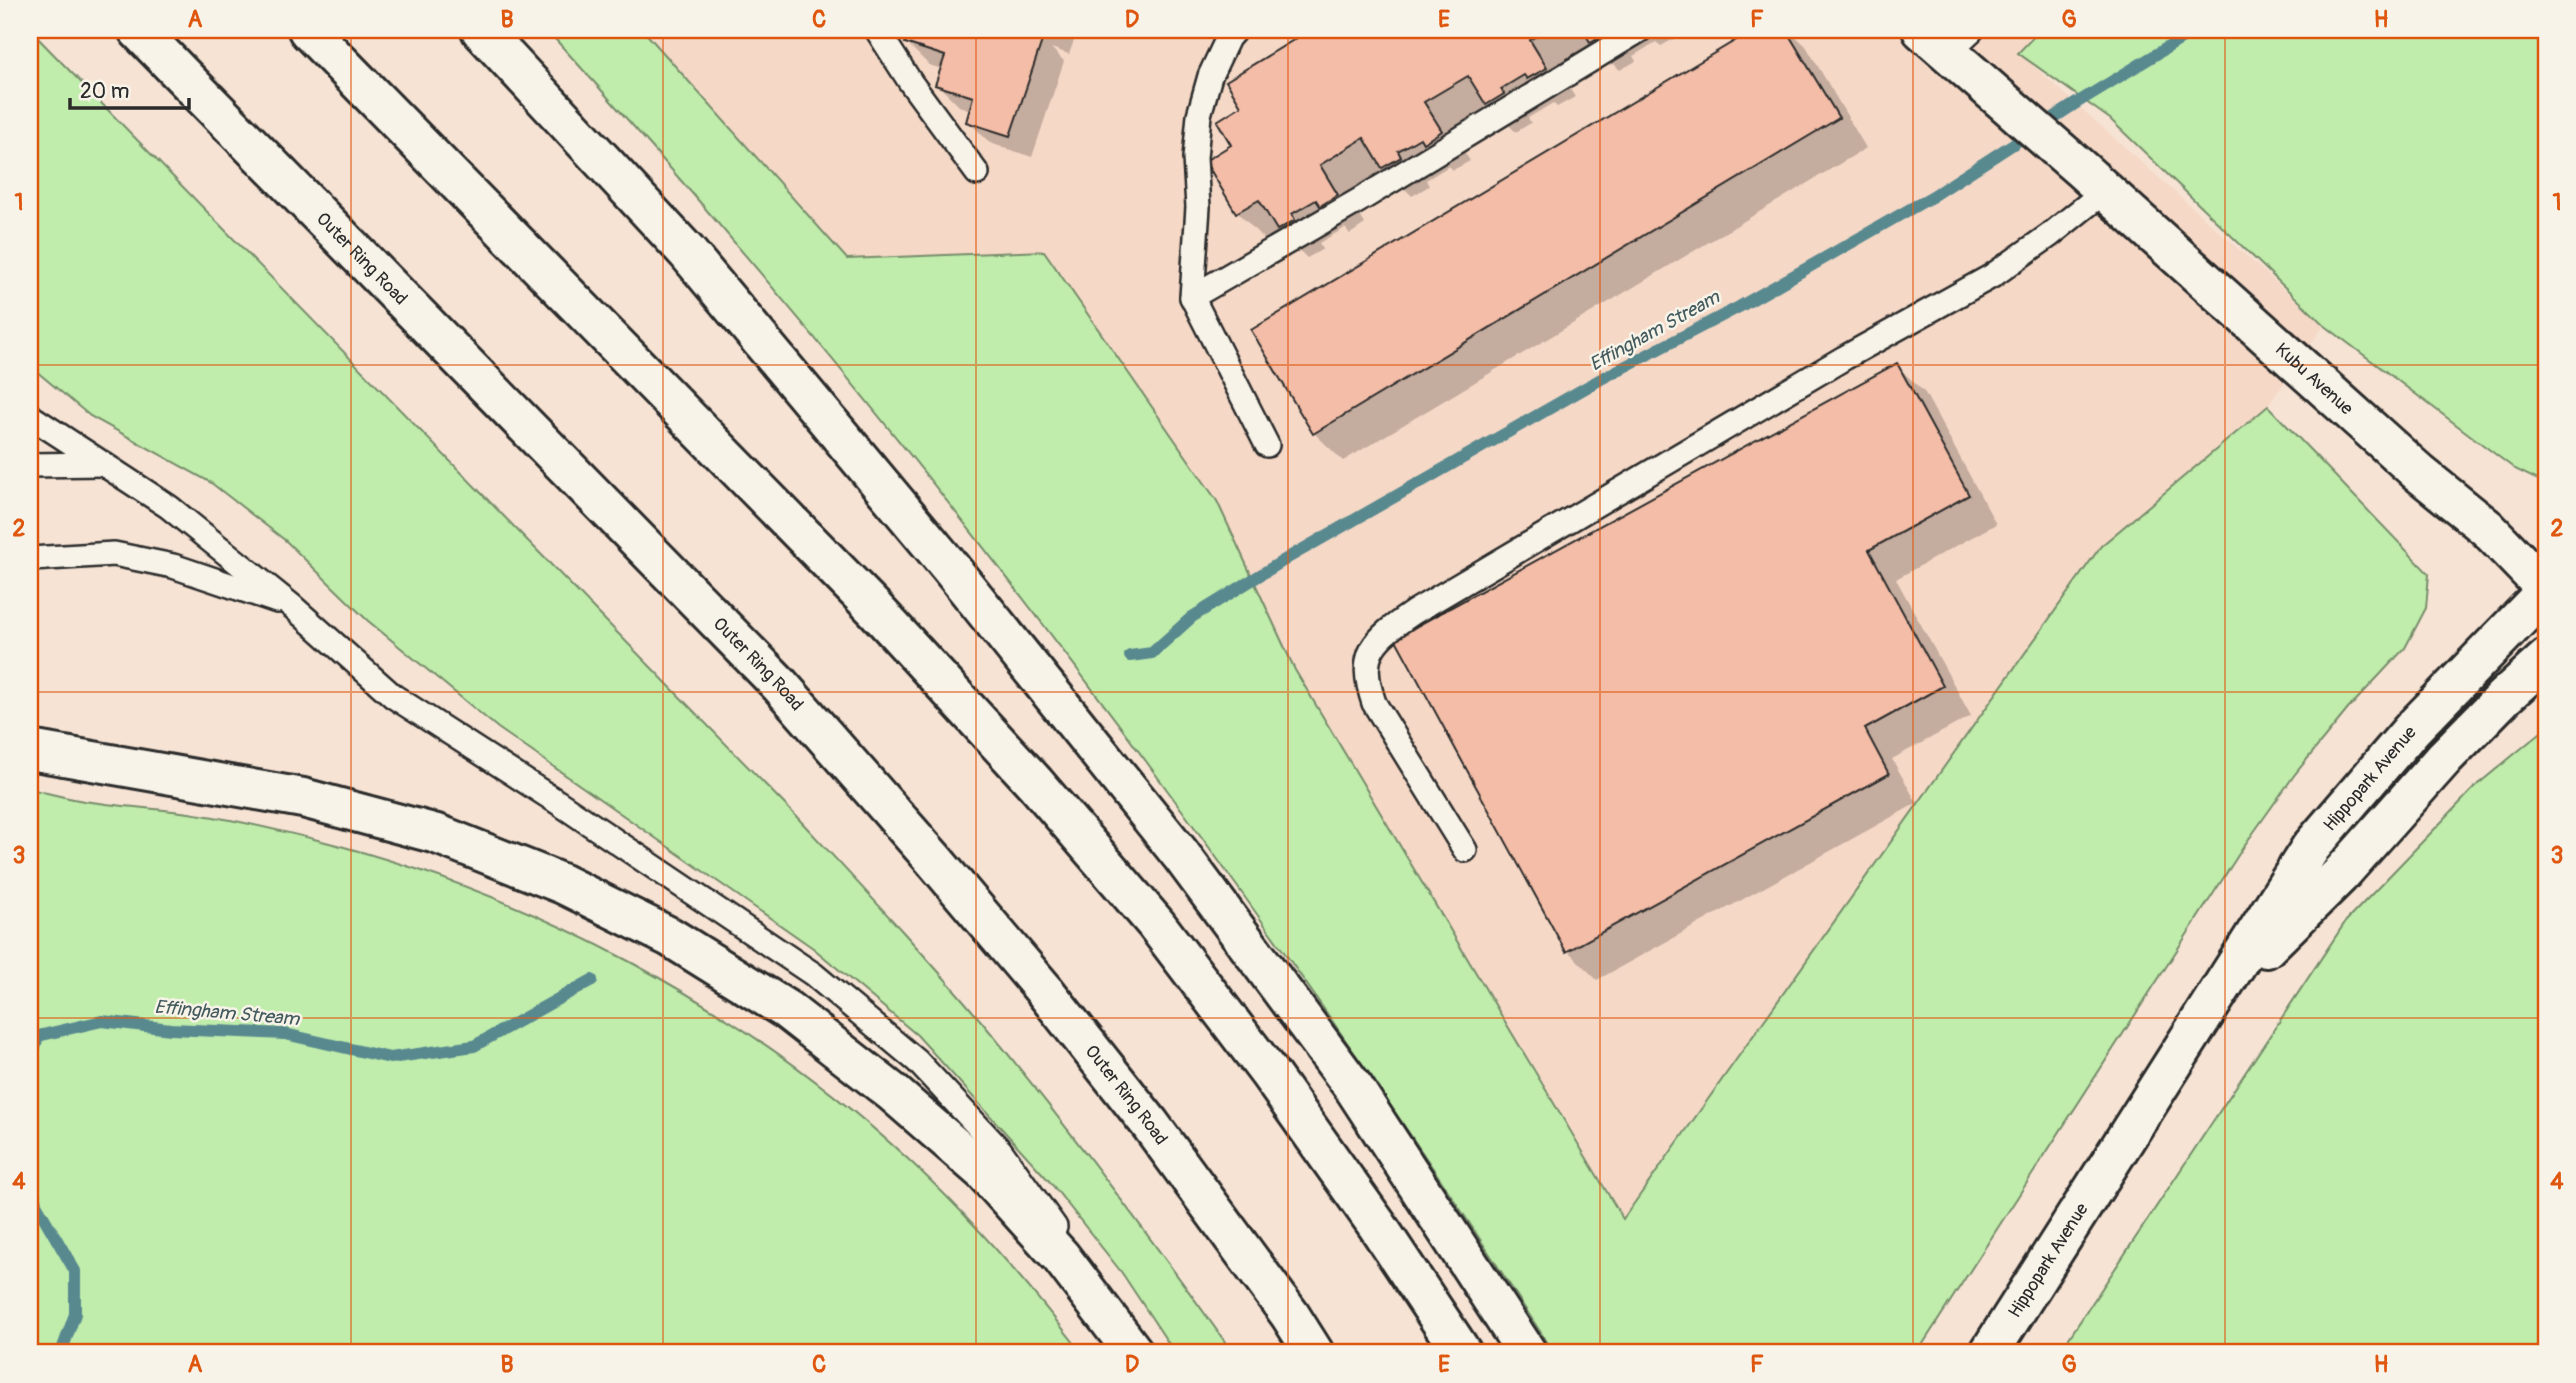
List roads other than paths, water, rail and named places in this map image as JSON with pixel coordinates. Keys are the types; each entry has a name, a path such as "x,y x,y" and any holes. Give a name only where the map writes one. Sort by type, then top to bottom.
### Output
{"main road":[{"name":"Outer Ring Road","path":"138,30 779,684 1044,990 1150,1124 1290,1315 1314,1353"},
{"path":"308,30 875,609 1035,783 1156,924 1269,1073 1377,1225 1462,1353"},
{"path":"481,30 687,252 949,566 1181,855 1354,1088 1527,1353"},
{"name":"Kubu Avenue","path":"1953,46 2094,179 2419,473 2487,528 2546,590"},
{"name":"Hippopark Avenue","path":"1989,1353 2222,991 2311,847 2413,728 2546,590"},
{"name":"Hippopark Avenue","path":"2222,991 2340,875 2445,757 2546,659"},
{"path":"30,750 303,798 437,834 562,884 670,937 787,1010 892,1093 984,1172 1061,1257 1133,1351"}],"lane":[{"path":"877,30 911,83 977,173"},
{"path":"1235,30 1228,38 1210,76 1199,115 1195,158 1198,207 1192,297 1267,445"},
{"path":"1192,297 1358,201 1640,30"},
{"path":"1465,850 1374,703 1366,665 1370,652 1383,636 1414,612 1785,393 1992,276 2050,235 2094,179"},
{"path":"30,416 169,507 293,607 393,696 559,803 813,974 917,1061 1000,1150 1069,1247 1133,1351"},
{"path":"30,466 103,464"},
{"path":"30,559 114,554 173,566 293,607"}],"waterway":[{"name":"Effingham Stream","path":"1130,656 1152,653 1192,617 1291,556 1601,379 1739,307 1933,196 2196,30"},
{"name":"Effingham Stream","path":"30,1065 38,1036 102,1021 171,1029 285,1034 390,1058 474,1046 592,980"},
{"name":"Effingham Stream","path":"30,1161 36,1204 75,1271 75,1314 61,1353"}]}
